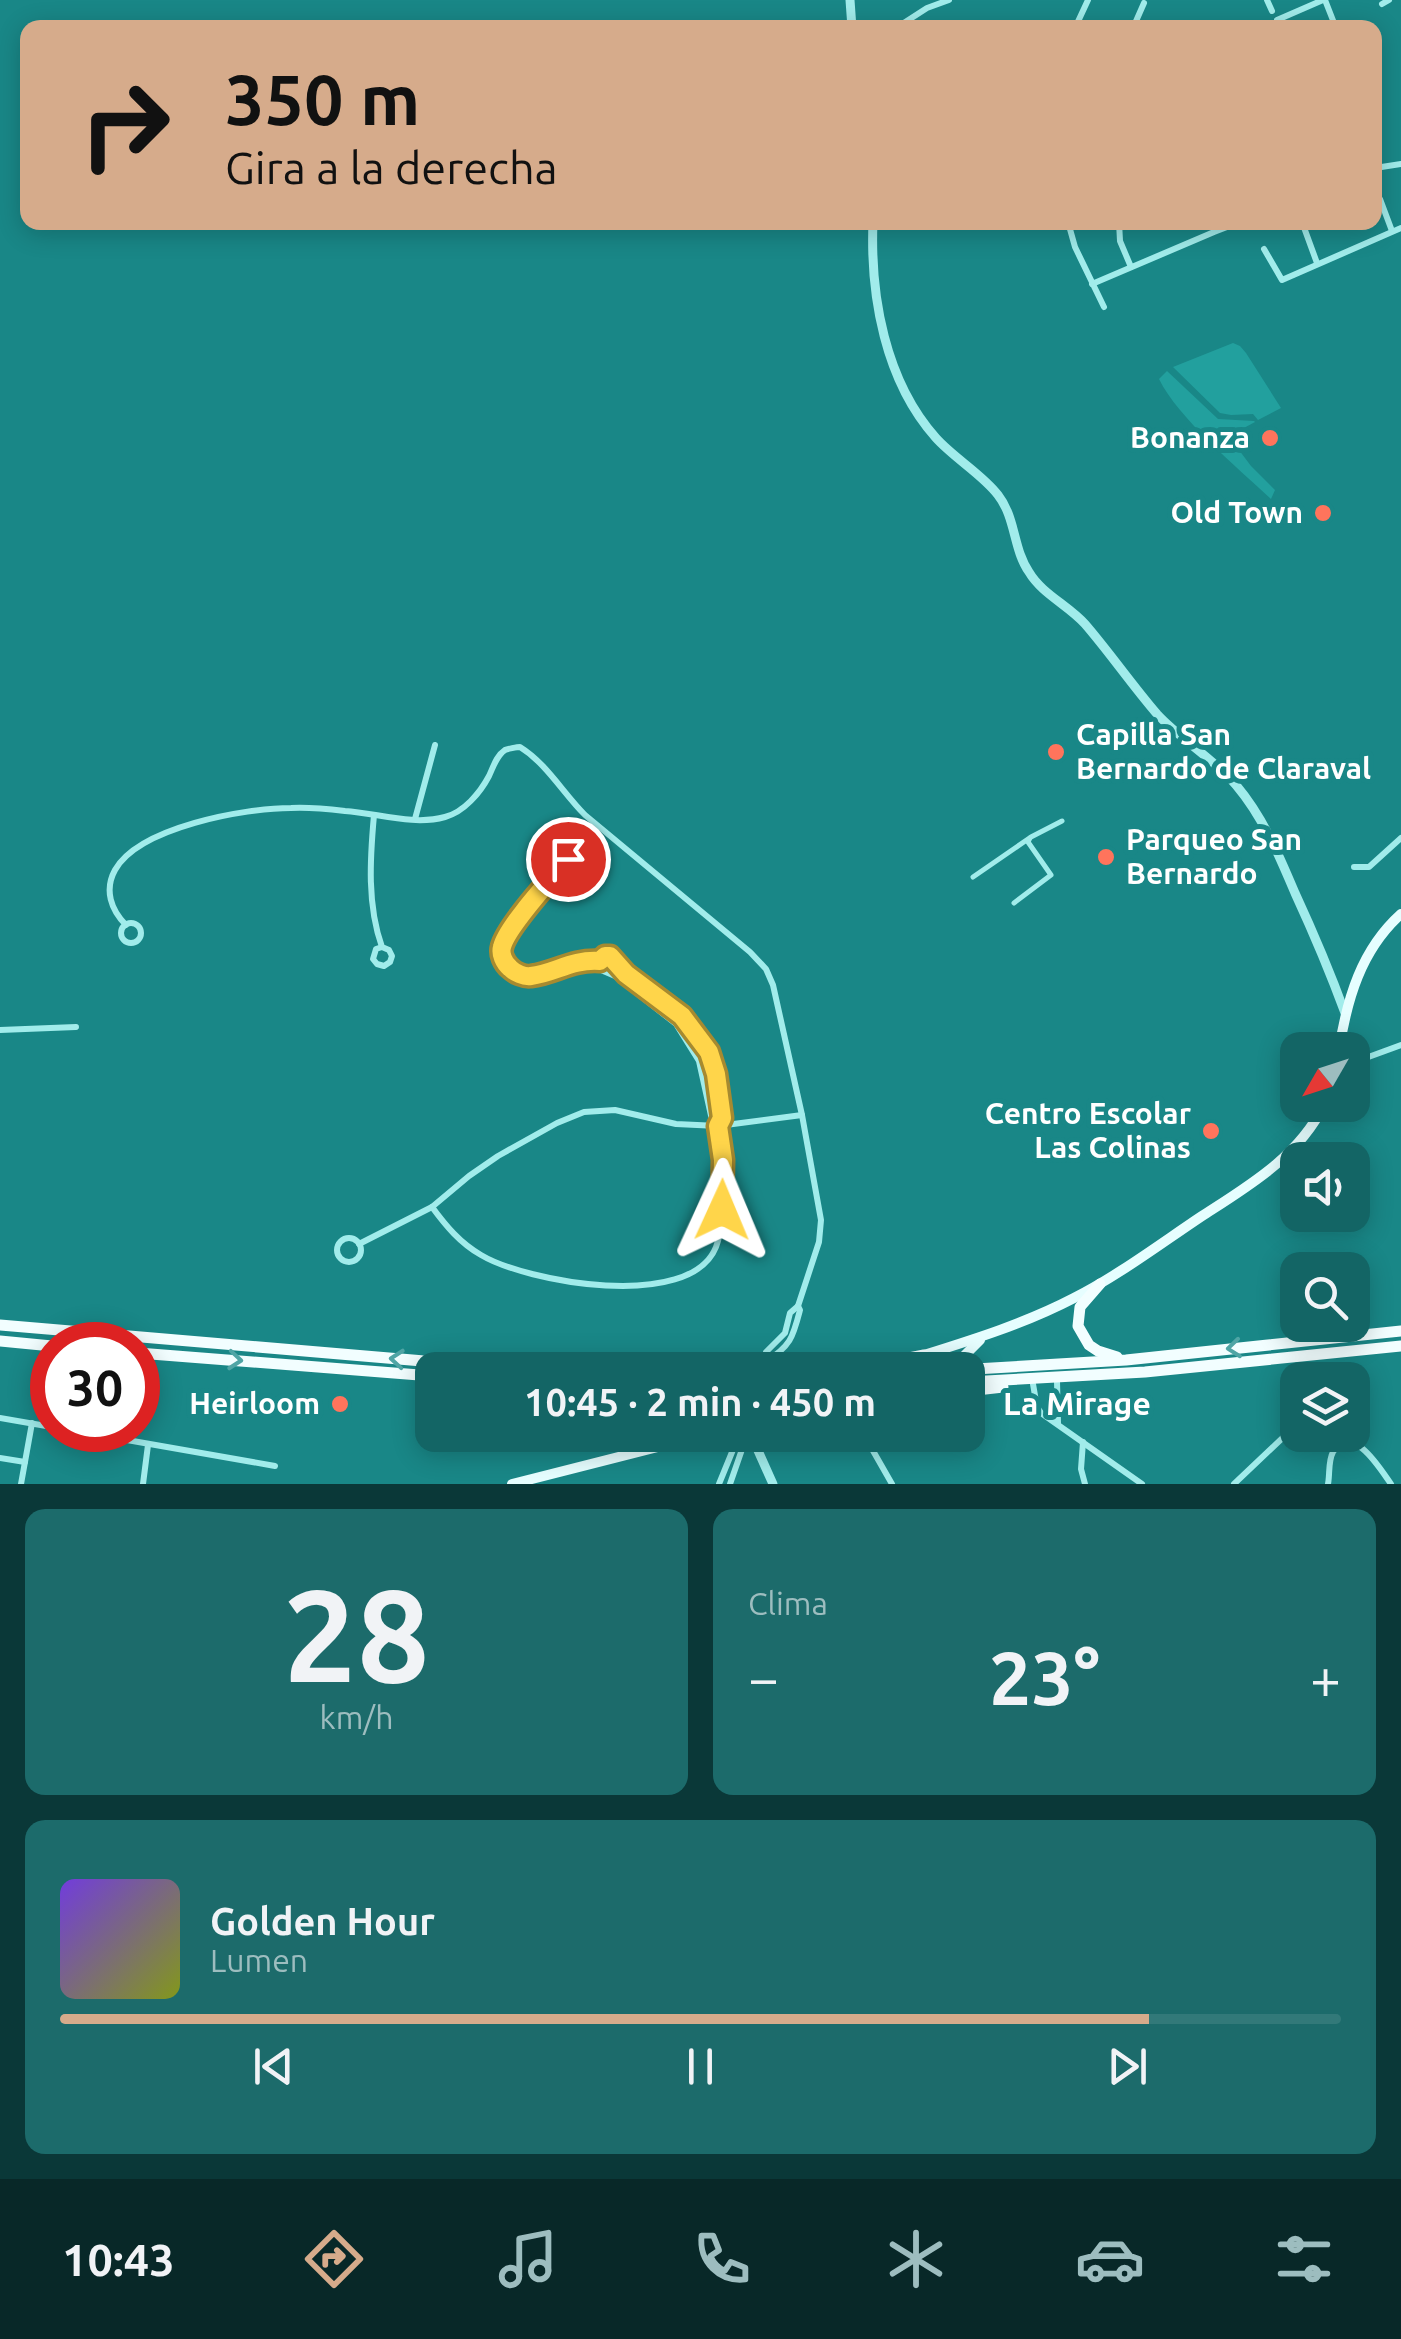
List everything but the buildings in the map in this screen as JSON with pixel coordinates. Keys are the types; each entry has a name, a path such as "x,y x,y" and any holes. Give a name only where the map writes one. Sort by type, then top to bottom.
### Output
{"highway":[{"path":"1100,1284 1080,1307 1080,1332 1088,1345 1126,1360"},
{"path":"0,1325 415,1360"},
{"path":"985,1367 1126,1360 1401,1331"},
{"path":"0,1341 30,1344"},
{"path":"985,1389 1401,1346"},
{"path":"160,1354 415,1375"},
{"path":"985,1381 1145,1372"}],"main road":[{"path":"1341,1032 1344,1013 1371,950 1401,914"},
{"path":"933,1352 1053,1308 1100,1284 1266,1174 1295,1149 1315,1122"},
{"path":"969,1352 984,1336"},
{"path":"512,1484 638,1452"}],"street":[{"path":"908,20 948,0"},
{"path":"1267,0 1272,11"},
{"path":"1277,20 1324,0"},
{"path":"1136,20 1144,2"},
{"path":"1382,204 1392,231"},
{"path":"1264,250 1282,280 1401,228"},
{"path":"873,230 876,290 896,373 912,407 940,442 998,494 1023,562 1033,578 1083,622 1168,726 1218,766 1258,814 1317,941 1344,1013"},
{"path":"1070,230 1104,307"},
{"path":"1119,230 1130,267"},
{"path":"1092,284 1219,230"},
{"path":"1305,230 1317,262"},
{"path":"415,819 435,745"},
{"path":"126,925 110,900 112,875 130,852 175,828 289,808 440,819 452,815 477,794 505,749 520,747 534,756 585,815 750,952 766,969 773,985 821,1220 798,1306 794,1337 779,1352"},
{"path":"374,814 371,886 382,947"},
{"path":"973,877 1030,837 1062,821"},
{"path":"1014,902 1052,875 1028,842 1030,837"},
{"path":"432,1208 448,1229 482,1257 529,1274 593,1284 635,1286 674,1281 703,1264 715,1249 722,1210 723,1160 718,1126 722,1118 709,1052 694,1030 682,1016 621,970 613,958 578,961 524,976 509,967 501,950 532,901 587,838"},
{"path":"1354,867 1378,862 1401,838"},
{"path":"600,961 600,970 615,976 676,1024 689,1041 700,1061 712,1120 718,1126"},
{"path":"0,1030 76,1027"},
{"path":"1370,1056 1401,1045"},
{"path":"359,1244 432,1208 498,1156 557,1122 584,1112 614,1110 676,1124 718,1126 802,1115"},
{"path":"1058,1382 1058,1424"},
{"path":"1033,1384 1041,1413 1142,1484"},
{"path":"0,1418 30,1423"},
{"path":"22,1484 30,1434"},
{"path":"1234,1484 1280,1440"},
{"path":"1083,1441 1081,1469 1085,1484"},
{"path":"1328,1484 1333,1453 1348,1442 1364,1448 1391,1484"},
{"path":"160,1446 276,1466"},
{"path":"144,1484 147,1452"},
{"path":"720,1484 737,1452"},
{"path":"730,1484 740,1452"},
{"path":"756,1452 774,1484"},
{"path":"874,1452 892,1484"},
{"path":"0,1458 25,1462"}],"green space":[{"path":"1233,343 1246,353 1281,408 1258,420 1253,414 1220,413 1173,367"},
{"path":"1167,371 1218,419 1255,422 1242,429 1245,435 1233,442 1275,490 1271,499 1180,410 1159,379"}],"place":[{"name":"Bonanza","path":"1270,438"},
{"name":"Old Town","path":"1323,513"},
{"name":"Capilla San Bernardo de Claraval","path":"1056,752"},
{"name":"Parqueo San Bernardo","path":"1106,857"},
{"name":"Centro Escolar Las Colinas","path":"1211,1131"},
{"name":"Heirloom","path":"340,1404"}],"district":[{"name":"La Mirage","path":"1077,1404"}],"route":[{"path":"568,859 502,944 502,956 514,971 531,976 578,961 600,961 610,956 621,970 682,1016 709,1052 716,1074 722,1118 718,1126 723,1160 722,1210"}]}
